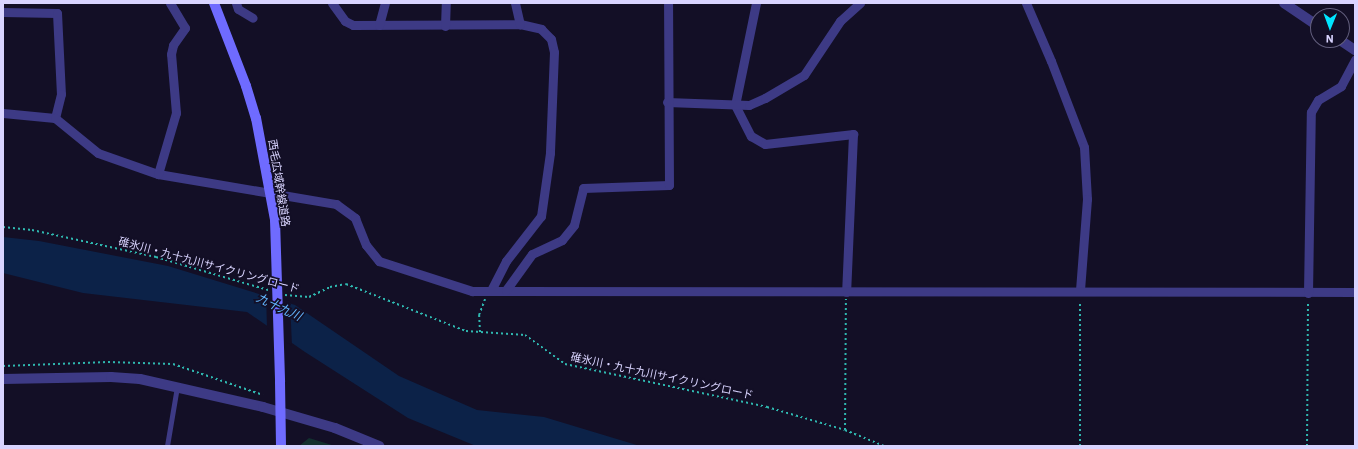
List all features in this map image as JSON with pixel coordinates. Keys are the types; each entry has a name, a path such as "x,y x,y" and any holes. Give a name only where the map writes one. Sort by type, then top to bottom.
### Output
{"main road":[{"name":"西毛広域幹線道路","path":"214,3 248,92 264,157 275,220 281,446"}],"street":[{"path":"158,174 176,113 171,54 173,45 185,28 170,3"},
{"path":"236,3 238,9 253,18"},
{"path":"332,3 344,21 353,26 520,24 541,29 551,39 554,52 550,153 541,216 506,261 488,290"},
{"path":"379,25 385,3"},
{"path":"445,26 446,3"},
{"path":"515,3 520,24"},
{"path":"506,290 532,254 562,240 574,225 583,188 669,185 667,102 668,3"},
{"path":"756,3 735,105 751,136 765,144 853,134 846,292"},
{"path":"667,102 749,105 759,100 804,75 840,21 860,3"},
{"path":"1026,3 1051,61 1084,147 1087,199 1080,291"},
{"path":"1284,3 1310,21"},
{"path":"3,12 57,13 61,94 55,118"},
{"path":"1308,293 1311,112 1318,100 1341,86 1355,60"},
{"path":"3,113 55,118 98,153 158,174 336,204 355,218 366,245 379,261 472,291 506,290 660,293 1080,291 1355,292"},
{"path":"3,379 111,377 177,387 280,412 362,437 379,446"}],"lane":[{"path":"167,446 177,387"}],"path":[{"name":"碓氷川・九十九川サイクリングロード","path":"3,227 32,230 156,257 272,291"},
{"name":"碓氷川・九十九川サイクリングロード","path":"279,293 298,298 309,297 330,287 346,284 452,327 480,332 525,335 560,362 578,368 740,401 845,430 884,446"},
{"path":"480,332 479,315 484,306 488,290"},
{"path":"1080,291 1080,446"},
{"path":"845,430 846,292"},
{"path":"1307,446 1308,293"}],"green space":[{"path":"309,438 335,446 299,446"}],"water":[{"name":"九十九川","path":"3,237 39,241 168,266 295,305 399,376 477,410 544,417 640,446 476,446 408,418 305,352 247,312 83,293 3,273"}],"pier":[{"path":"266,294 290,301 292,346 267,328"}]}
